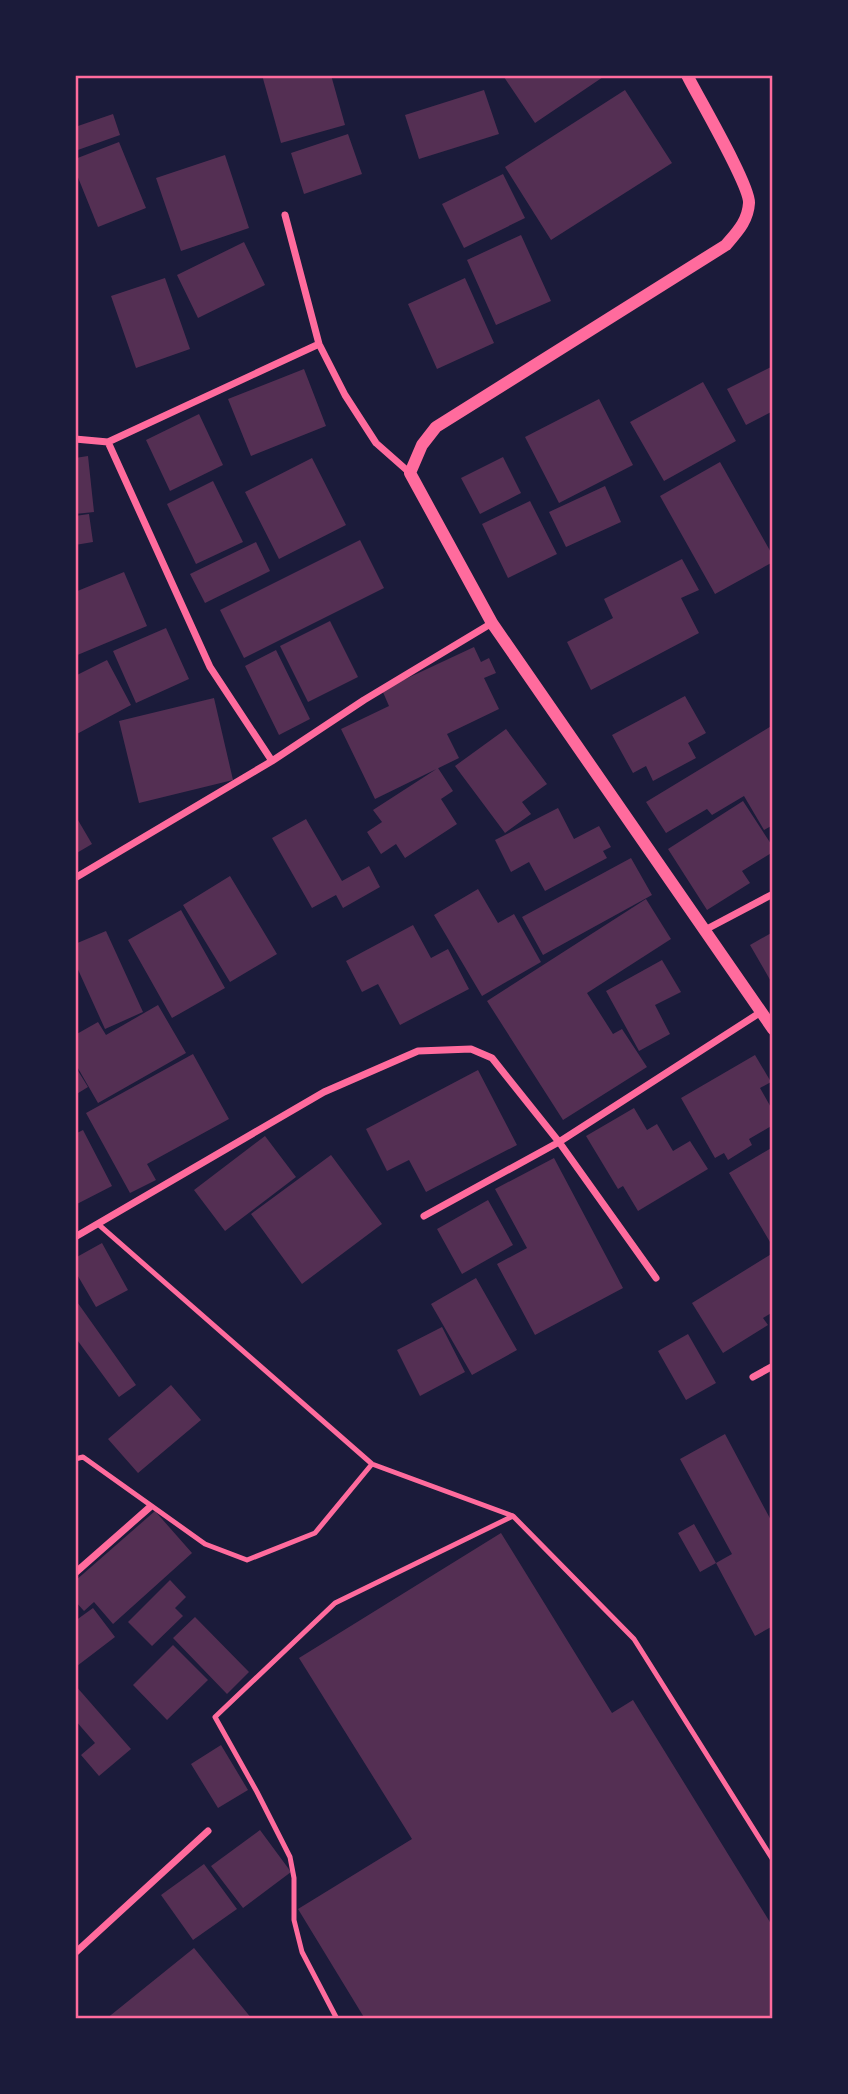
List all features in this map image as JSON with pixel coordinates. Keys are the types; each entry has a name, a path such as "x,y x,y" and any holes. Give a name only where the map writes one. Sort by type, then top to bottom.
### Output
{"street":[{"path":"410,473 422,445 436,428 726,245 744,224 749,201 687,75"},
{"path":"285,215 319,344 345,395 376,443 410,473 492,623 773,1029"},
{"path":"75,439 108,442 319,344"},
{"path":"108,442 209,667 272,761"},
{"path":"75,878 272,761 364,700 492,623"},
{"path":"703,931 773,894"},
{"path":"424,1216 559,1142 761,1012"},
{"path":"75,1237 324,1092 418,1051 471,1049 492,1058 559,1142 656,1278"},
{"path":"753,1377 773,1366"},
{"path":"75,1573 150,1507"},
{"path":"75,1952 208,1831"}],"lane":[{"path":"98,1224 372,1464 513,1516 634,1640 773,1860"},
{"path":"75,1459 83,1457 205,1544 247,1560 315,1533 372,1464"},
{"path":"337,2019 302,1952 294,1920 295,1878 289,1857 215,1717 335,1603 513,1516"}],"building":[{"path":"262,75 331,75 345,125 281,143"},
{"path":"606,75 535,123 504,77"},
{"path":"484,90 499,134 419,159 405,115"},
{"path":"625,90 672,163 551,240 505,167"},
{"path":"113,114 120,135 75,151 75,127"},
{"path":"348,134 362,174 304,194 291,153"},
{"path":"119,142 146,208 98,227 75,170 75,159"},
{"path":"225,155 249,228 181,251 156,178"},
{"path":"503,174 525,218 464,248 442,204"},
{"path":"521,235 551,301 496,325 467,260"},
{"path":"244,242 265,285 198,318 177,275"},
{"path":"165,278 190,349 136,368 111,296"},
{"path":"465,278 494,343 437,369 408,304"},
{"path":"773,366 773,411 746,425 727,389"},
{"path":"304,369 326,426 251,456 228,399"},
{"path":"703,382 736,441 664,481 630,422"},
{"path":"599,399 633,465 559,503 525,437"},
{"path":"199,414 223,465 170,491 146,440"},
{"path":"88,456 94,512 75,514 75,458"},
{"path":"503,457 521,493 480,514 461,478"},
{"path":"312,458 346,525 279,559 245,492"},
{"path":"720,462 773,556 773,562 715,594 660,496"},
{"path":"213,481 243,542 196,564 167,504"},
{"path":"605,486 621,522 566,547 549,512"},
{"path":"530,501 557,554 508,578 482,524"},
{"path":"89,514 93,542 75,545 75,516"},
{"path":"360,540 384,588 244,658 220,610"},
{"path":"256,542 270,571 205,603 190,574"},
{"path":"682,559 699,590 681,598 699,633 591,690 567,642 613,618 604,599"},
{"path":"124,572 147,626 75,656 75,592"},
{"path":"330,621 358,677 308,702 280,646"},
{"path":"166,628 189,679 136,703 113,651"},
{"path":"474,647 481,662 489,658 496,673 484,678 499,709 447,734 459,758 375,799 341,729 389,706 382,690"},
{"path":"276,650 310,719 279,735 245,666"},
{"path":"107,660 131,705 75,735 75,676"},
{"path":"685,696 706,733 688,743 696,758 653,781 646,766 633,773 612,735"},
{"path":"214,698 233,780 139,803 119,721"},
{"path":"773,725 773,825 764,830 744,796 712,815 707,809 666,833 646,802"},
{"path":"506,729 547,784 522,802 531,814 505,833 455,766"},
{"path":"438,768 453,791 441,799 457,824 405,858 396,844 381,854 367,832 382,822 373,810"},
{"path":"743,801 773,847 773,852 742,871 750,883 707,910 668,849"},
{"path":"558,808 574,839 599,826 611,847 603,851 607,858 545,891 529,862 511,872 495,840"},
{"path":"75,815 92,844 75,854"},
{"path":"306,819 342,881 369,866 380,887 343,908 336,895 312,908 272,838"},
{"path":"631,858 652,895 543,955 522,917"},
{"path":"230,876 277,954 230,982 183,905"},
{"path":"478,889 498,923 514,914 541,962 482,996 434,915"},
{"path":"646,899 671,939 587,993 613,1034 622,1029 647,1067 563,1120 487,1001"},
{"path":"181,910 225,988 172,1018 128,940"},
{"path":"413,925 431,958 448,949 469,989 400,1025 378,984 362,992 346,961"},
{"path":"106,931 143,1012 105,1029 75,963 75,944"},
{"path":"773,932 773,985 750,945"},
{"path":"662,960 681,992 655,1005 670,1034 639,1051 606,991"},
{"path":"158,1005 186,1053 98,1103 75,1063 75,1035 98,1022 106,1035"},
{"path":"193,1054 229,1119 147,1164 156,1180 130,1193 86,1113"},
{"path":"755,1055 771,1082 760,1088 773,1111 773,1125 749,1139 752,1145 728,1160 724,1153 715,1158 681,1098"},
{"path":"75,1066 88,1087 75,1095"},
{"path":"478,1070 517,1145 426,1192 409,1160 387,1171 366,1129"},
{"path":"634,1108 647,1130 657,1124 673,1151 690,1141 708,1169 638,1211 623,1186 618,1189 586,1136"},
{"path":"83,1130 112,1186 75,1205 75,1134"},
{"path":"265,1136 296,1177 225,1231 194,1190"},
{"path":"773,1147 773,1247 729,1173"},
{"path":"331,1155 382,1224 302,1284 251,1214"},
{"path":"554,1158 623,1288 535,1335 497,1264 527,1248 495,1189"},
{"path":"488,1200 513,1245 462,1274 437,1229"},
{"path":"102,1243 128,1290 96,1307 75,1271 75,1258"},
{"path":"773,1253 773,1312 763,1318 768,1325 723,1353 692,1303"},
{"path":"476,1278 517,1350 472,1375 431,1304"},
{"path":"75,1299 136,1385 119,1397 75,1337"},
{"path":"442,1327 465,1372 420,1396 397,1350"},
{"path":"688,1334 716,1383 686,1400 658,1351"},
{"path":"171,1385 201,1420 138,1473 108,1439"},
{"path":"725,1434 773,1524 773,1626 755,1636 716,1563 732,1554 680,1459"},
{"path":"155,1511 192,1553 113,1624 94,1602 84,1611 75,1601 75,1581"},
{"path":"694,1524 716,1563 700,1572 678,1533"},
{"path":"501,1533 612,1713 633,1700 773,1927 773,2019 365,2019 298,1909 412,1839 299,1658"},
{"path":"170,1580 186,1597 175,1608 183,1616 152,1646 128,1622"},
{"path":"93,1608 115,1637 77,1666 75,1621"},
{"path":"195,1617 249,1672 227,1694 173,1638"},
{"path":"173,1645 208,1680 167,1720 133,1685"},
{"path":"75,1685 131,1749 99,1776 81,1755 95,1743 75,1720"},
{"path":"221,1745 248,1790 218,1808 191,1764"},
{"path":"260,1830 291,1872 243,1908 211,1866"},
{"path":"204,1864 237,1909 193,1940 161,1895"},
{"path":"194,1948 252,2019 106,2019"}]}
